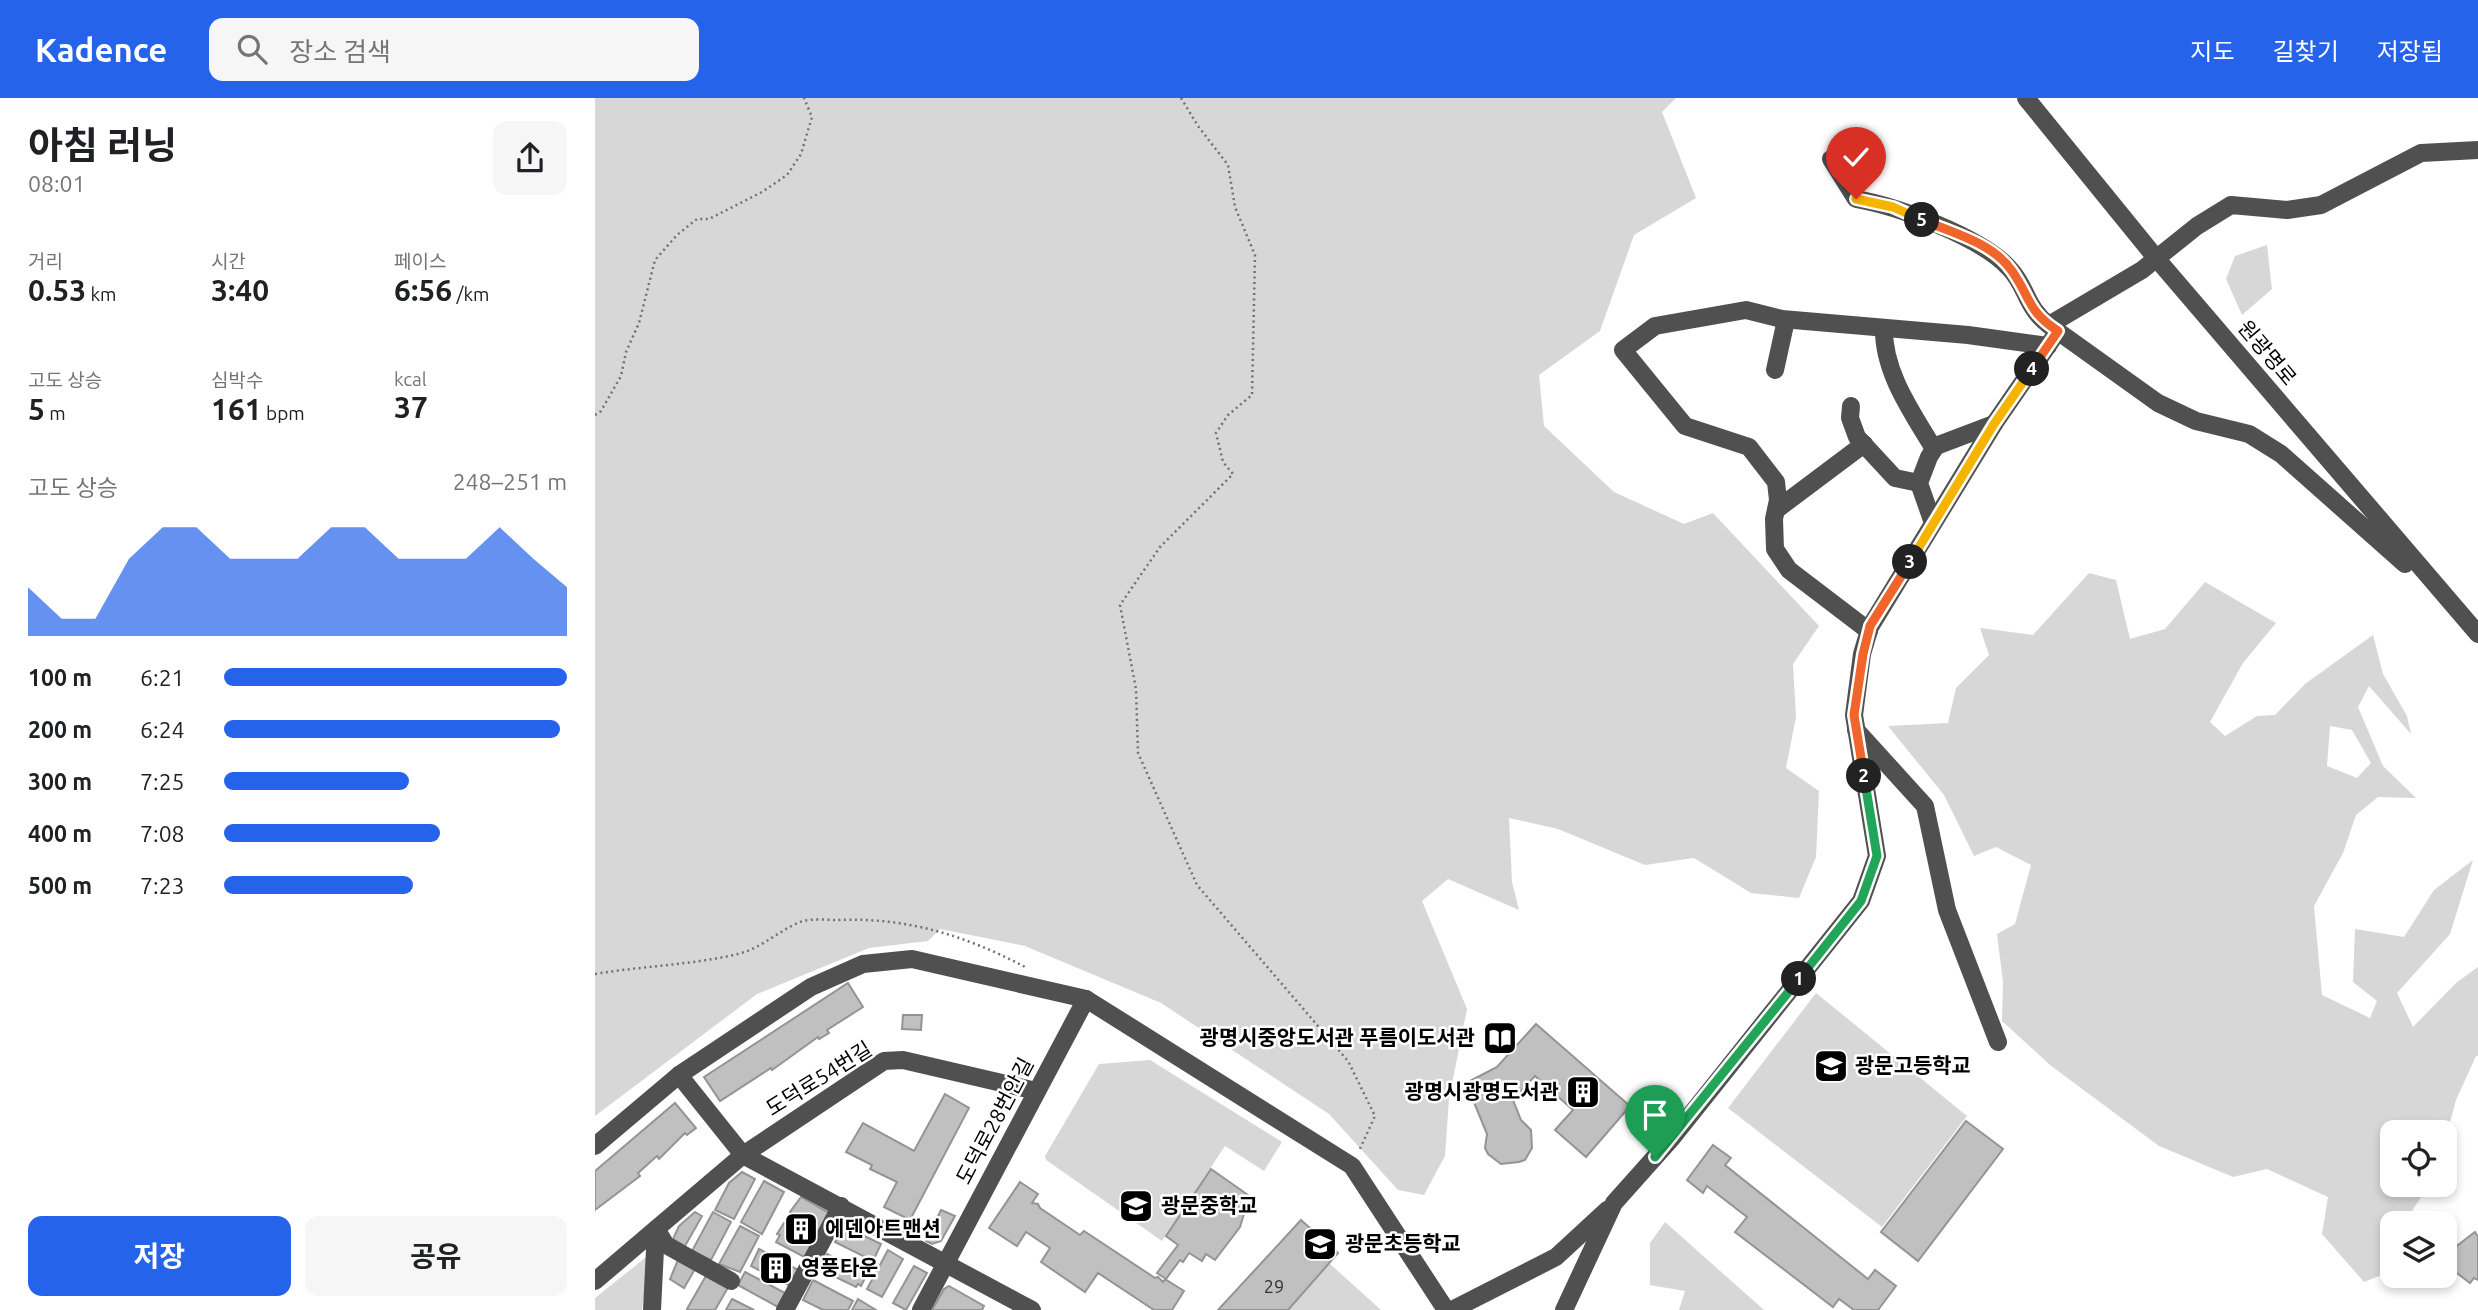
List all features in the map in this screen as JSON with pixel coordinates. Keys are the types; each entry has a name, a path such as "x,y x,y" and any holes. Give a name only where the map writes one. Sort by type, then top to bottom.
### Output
{"street":[{"name":"원광명로","path":"2026,98 2156,258 2478,634"},
{"path":"1452,1310 1556,1257 1614,1203 1672,1138 1861,901 1877,856 1854,715 1869,631 1994,424 2048,346 2054,328 2156,258 2197,226 2231,205 2287,210 2321,205 2421,153 2478,150"},
{"path":"1831,159 1856,199 1893,207 1992,253 2011,269 2032,310 2158,403 2196,421 2249,434 2281,454 2371,531 2478,634"},
{"path":"1869,631 1790,570 1775,550 1778,500 1776,482 1749,447 1685,426 1623,351 1655,326 1746,310 1786,320 1968,335 2048,346"},
{"path":"1775,370 1786,320"},
{"path":"1884,328 1883,348 1903,397 1934,449"},
{"path":"1851,406 1850,418 1857,437 1895,478 1919,484"},
{"path":"1933,523 1919,484 1934,449 1994,424"},
{"path":"1776,510 1864,444"},
{"path":"1856,729 1925,806 1947,910 1999,1042"},
{"path":"595,1146 679,1075 811,987 863,964 912,958 1007,983 1086,999 1352,1166 1446,1310"},
{"name":"도덕로28번안길","path":"921,1310 1086,999"},
{"name":"도덕로54번길","path":"595,1281 743,1156 884,1061 903,1060 1036,1091"},
{"path":"679,1075 743,1156 1032,1310"},
{"path":"1564,1310 1614,1203"},
{"path":"785,1310 841,1206"},
{"path":"656,1229 666,1245 731,1281"},
{"path":"652,1310 656,1229"}],"path":[{"path":"595,415 601,411 621,376 626,352 639,323 655,260 677,235 697,219 709,219 762,192 787,175 801,154 812,117 804,98"},
{"path":"1181,98 1198,126 1228,165 1235,207 1255,255 1252,395 1227,415 1216,433 1223,462 1233,474 1160,547 1120,605 1136,690 1138,754 1197,884 1348,1061 1375,1116 1352,1166"},
{"path":"595,974 716,959 753,950 802,922 851,919 915,924 951,933 1029,969"}],"shaded area":[{"path":"595,98 1676,98 1662,112 1696,198 1634,235 1600,331 1539,375 1544,426 1614,492 1684,524 1713,513 1819,626 1793,664 1796,717 1786,768 1819,791 1816,857 1799,898 1751,893 1694,858 1645,865 1558,829 1509,818 1512,882 1519,910 1448,879 1422,901 1467,1009 1449,1099 1445,1156 1424,1195 1398,1190 1329,1114 1161,1003 1025,946 940,929 928,941 869,948 757,994 595,1116"},
{"path":"2267,245 2272,289 2242,315 2226,279 2235,256"},
{"path":"2089,573 2116,580 2130,639 2165,629 2205,582 2276,623 2243,663 2210,722 2225,736 2257,716 2275,715 2305,684 2373,635 2383,674 2407,716 2411,734 2369,686 2358,707 2383,766 2416,798 2378,797 2356,815 2343,853 2314,906 2322,995 2370,1018 2377,1001 2353,982 2355,929 2404,937 2434,890 2473,860 2450,934 2397,993 2413,1027 2456,983 2478,967 2478,1056 2456,1100 2451,1120 2380,1120 2380,1197 2421,1197 2412,1211 2380,1211 2380,1276 2364,1282 2322,1234 2328,1197 2267,1169 2233,1177 2159,1146 2050,1065 2002,1021 2003,982 1997,934 2015,924 2031,865 1996,847 1974,856 1944,795 1888,726 1948,723 1956,688 1989,655 1980,628 2033,635","holes":["2330,726 2352,730 2371,763 2357,778 2327,766"]},
{"path":"1816,993 1967,1116 1882,1227 1728,1108"},
{"path":"1150,1060 1282,1142 1264,1171 1225,1146 1162,1241 1046,1160 1045,1156 1099,1064"},
{"path":"1665,1222 1764,1310 1679,1310 1685,1291 1650,1285 1650,1243"},
{"path":"650,1254 642,1310 595,1310 595,1298"},
{"path":"1329,1263 1381,1310 1288,1310"}],"building":[{"path":"848,983 863,1007 827,1030 829,1033 819,1039 818,1037 772,1070 771,1068 720,1101 704,1077"},
{"path":"903,1015 922,1015 921,1030 902,1029"},
{"name":"광명시광명도서관","path":"1536,1024 1630,1106 1586,1157 1555,1130 1573,1110 1535,1076 1513,1100 1521,1120 1531,1130 1532,1148 1525,1160 1501,1164 1488,1154 1485,1148 1487,1134 1466,1083 1497,1067"},
{"path":"945,1094 969,1108 910,1220 884,1207 897,1182 870,1169 872,1165 846,1152 863,1123 914,1151"},
{"path":"675,1103 696,1128 687,1135 685,1133 659,1159 657,1156 638,1173 640,1176 595,1210 595,1171"},
{"path":"1966,1121 2003,1149 1918,1261 1881,1232"},
{"path":"1713,1145 1731,1158 1725,1165 1868,1279 1875,1270 1896,1286 1878,1310 1854,1310 1839,1299 1833,1307 1735,1232 1747,1217 1707,1186 1703,1193 1687,1180"},
{"path":"1211,1169 1255,1200 1244,1214 1240,1227 1215,1260 1206,1254 1202,1261 1189,1253 1183,1262 1180,1260 1166,1279 1157,1273 1178,1245 1166,1236"},
{"path":"742,1172 755,1179 734,1219 715,1210 729,1183"},
{"path":"764,1181 784,1192 762,1234 741,1222"},
{"path":"1020,1182 1038,1194 1032,1203 1038,1204 1080,1235 1084,1231 1155,1278 1158,1277 1163,1282 1165,1279 1184,1291 1172,1310 1154,1310 1098,1273 1085,1292 1041,1262 1050,1248 1026,1232 1017,1246 989,1228"},
{"name":"에덴아트맨션","path":"801,1197 829,1213 806,1258 776,1242 780,1235 777,1234 784,1223 786,1224 792,1214 790,1212"},
{"path":"941,1210 955,1216 941,1241 932,1244 926,1241"},
{"path":"695,1212 702,1216 685,1246 673,1239 679,1226"},
{"path":"713,1212 731,1222 711,1260 692,1251"},
{"path":"1301,1220 1338,1253 1288,1310 1218,1310"},
{"path":"740,1226 759,1236 740,1272 719,1264"},
{"path":"844,1226 881,1244 873,1261 835,1242"},
{"path":"2475,1232 2478,1237 2478,1280 2474,1278 2470,1283 2457,1273 2457,1246"},
{"name":"영풍타운","path":"759,1249 800,1271 792,1287 751,1266"},
{"path":"888,1250 903,1259 882,1297 867,1289"},
{"path":"827,1254 867,1274 861,1286 858,1284 856,1287 819,1269"},
{"path":"678,1260 695,1269 684,1288 670,1279"},
{"path":"914,1266 927,1273 906,1310 893,1303"},
{"path":"745,1272 785,1293 778,1307 738,1285"},
{"path":"707,1274 729,1286 715,1310 687,1309"},
{"path":"813,1280 853,1301 848,1310 823,1310 803,1300"},
{"path":"949,1286 984,1306 982,1310 932,1310 944,1289"},
{"path":"732,1299 754,1310 726,1310"},
{"path":"858,1299 876,1310 852,1310"}],"place":[{"name":"광명시중앙도서관 푸름이도서관","path":"1500,1038"},
{"name":"광문고등학교","path":"1831,1066"},
{"name":"광명시광명도서관","path":"1583,1092"},
{"name":"광문중학교","path":"1136,1206"},
{"name":"에덴아트맨션","path":"801,1229"},
{"name":"광문초등학교","path":"1320,1244"},
{"name":"영풍타운","path":"776,1268"}],"route":[{"path":"1655,1157 1861,901 1877,856 1854,715 1870,626 1994,424 2058,331 2032,310 2011,269 1992,253 1893,207 1856,199"}]}
